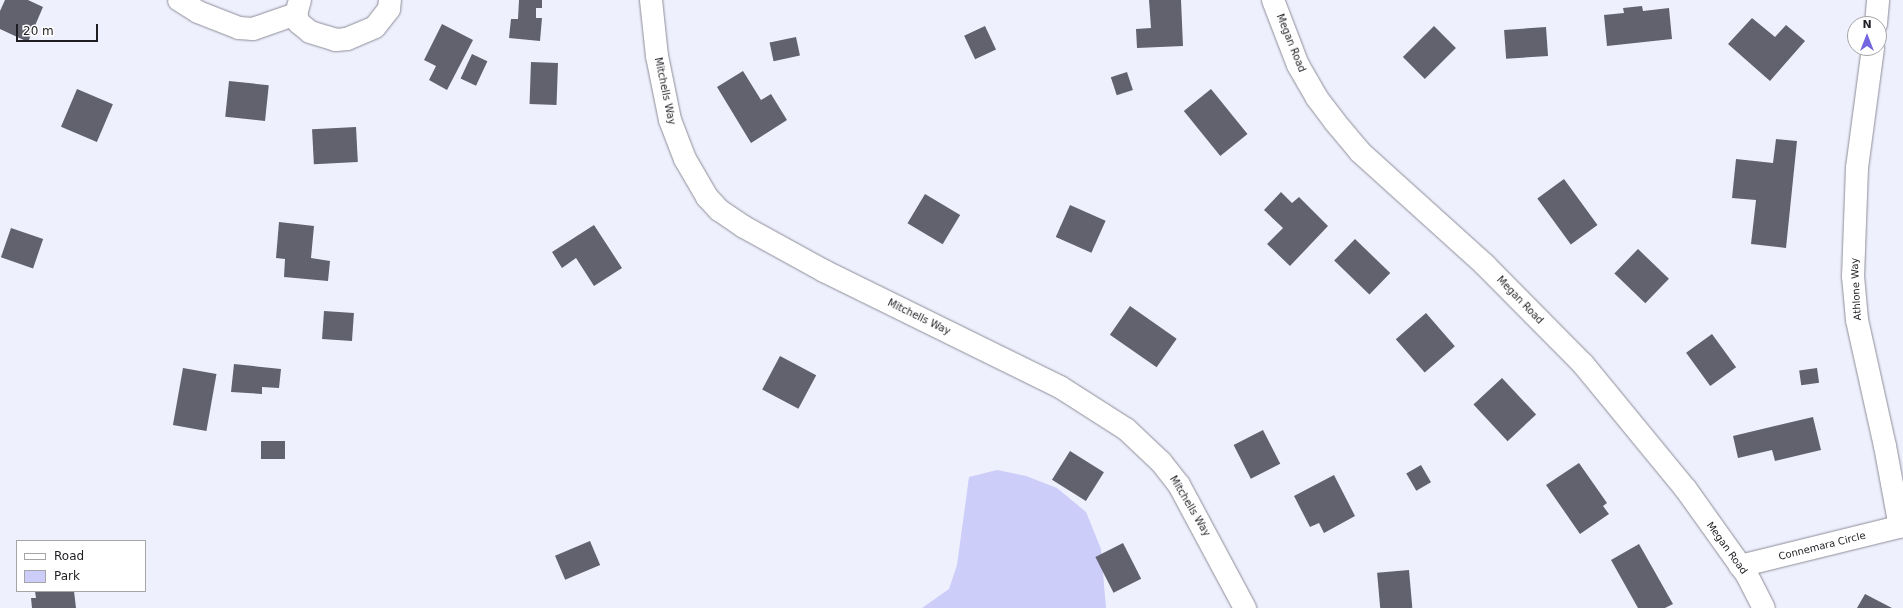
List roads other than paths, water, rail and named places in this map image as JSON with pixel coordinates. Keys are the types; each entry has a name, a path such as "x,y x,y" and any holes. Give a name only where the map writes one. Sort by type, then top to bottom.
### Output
{"street":[{"path":"179,0 198,12 239,28 253,29 298,7 299,23 310,32 324,38 347,39 375,27 389,9 390,0"},
{"name":"Mitchells Way","path":"651,0 657,56 670,120 685,159 707,197 720,210 744,227 824,271 1060,387 1126,429 1161,462 1179,485 1244,608"},
{"name":"Megan Road","path":"1274,0 1298,65 1317,98 1335,122 1360,152 1485,265 1583,364 1685,488 1740,566 1764,608"},
{"path":"1877,16 1878,0"},
{"name":"Athlone Way","path":"1872,56 1857,168 1853,276 1856,320 1902,526"},
{"name":"Connemara Circle","path":"1740,566 1902,526"}]}
